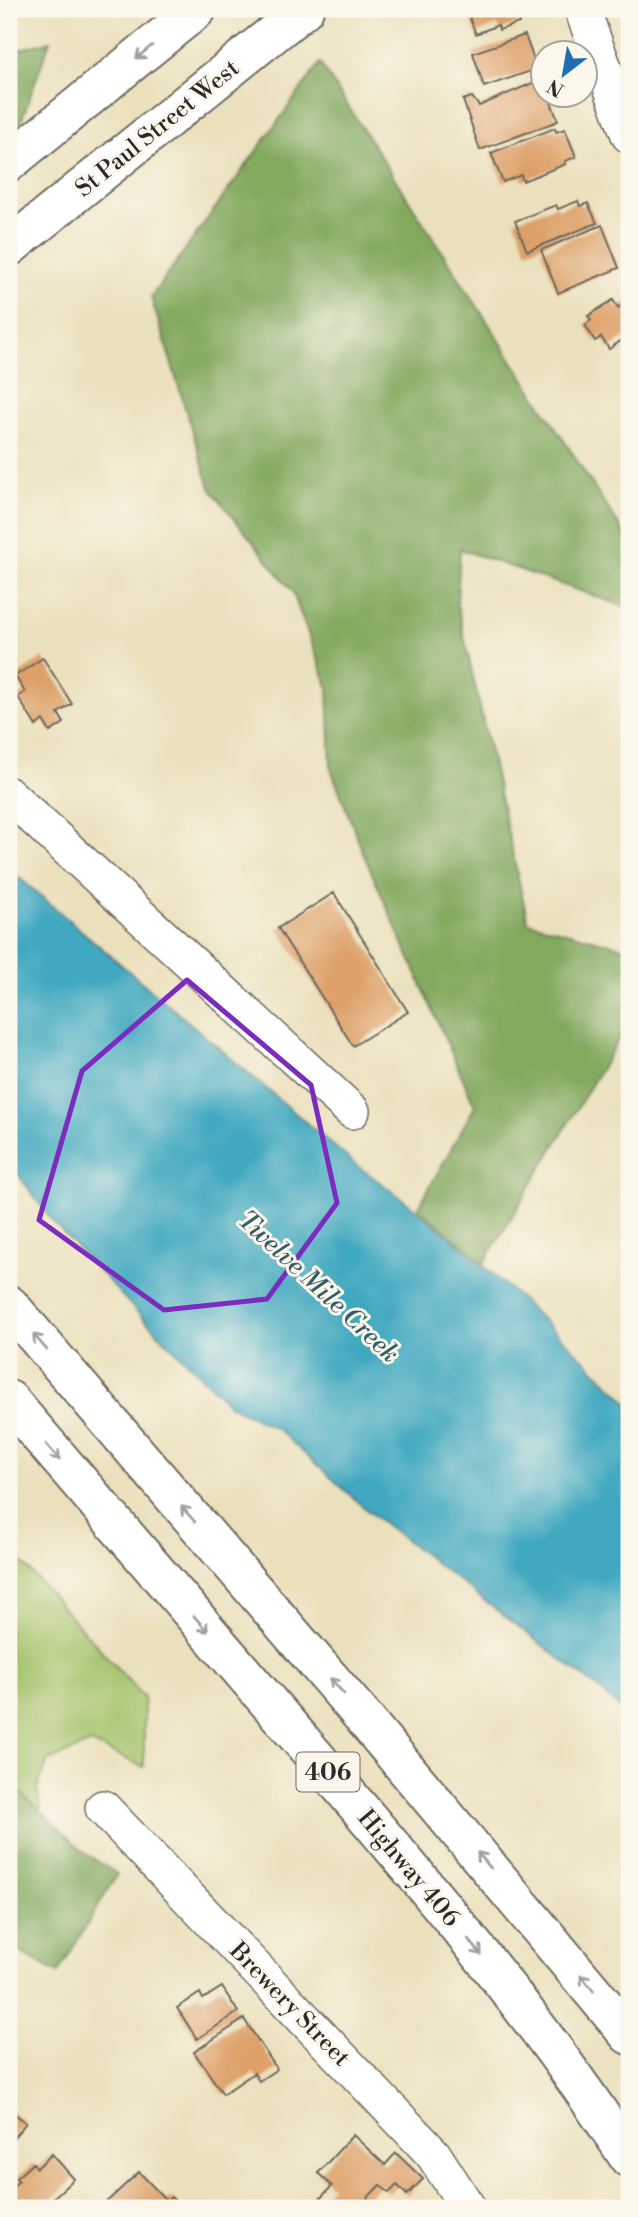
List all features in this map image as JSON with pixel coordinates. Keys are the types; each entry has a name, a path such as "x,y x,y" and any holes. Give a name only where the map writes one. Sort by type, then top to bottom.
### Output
{"main road":[{"path":"9,162 197,9"},
{"name":"St Paul Street West","path":"9,247 304,9"},
{"name":"406","path":"9,1305 473,1846 629,2035"},
{"name":"Highway 406","path":"9,1400 478,1951 590,2098 629,2158"}],"street":[{"path":"582,9 629,135"},
{"path":"9,795 352,1111"},
{"name":"Brewery Street","path":"103,1808 433,2154 468,2208"}],"highlighted area":[{"path":"187,980 311,1085 337,1203 267,1299 164,1310 39,1220 82,1071"}],"green space":[{"path":"50,41 13,144 9,146 9,52"},
{"path":"320,63 629,541 629,608 460,549 457,605 528,922 629,949 629,1022 484,1263 418,1208 475,1106 364,855 331,769 328,687 292,591 210,488 151,297"},
{"path":"9,1548 144,1698 144,1767 91,1743 48,1761 37,1788 41,1813 9,1871"},
{"path":"9,1782 86,1854 117,1874 58,1973 9,1946"}],"water":[{"name":"Twelve Mile Creek","path":"9,869 356,1165 464,1249 629,1403 629,1718 598,1688 368,1511 277,1429 231,1406 141,1316 54,1223 9,1162"}],"building":[{"path":"466,9 514,9 519,23 499,30 498,25 476,34"},
{"path":"525,35 530,49 530,71 484,87 473,53"},
{"path":"530,84 530,108 553,108 558,121 480,150 463,100 472,97 479,106"},
{"path":"555,128 556,132 565,129 576,157 565,161 566,164 523,181 521,175 503,182 491,153"},
{"path":"578,201 580,206 588,203 597,223 527,251 515,221 556,205 558,209"},
{"path":"602,225 619,268 558,293 541,250"},
{"path":"613,300 618,308 629,300 629,335 609,349 601,337 595,341 585,325 591,320 588,316"},
{"path":"43,658 72,704 58,713 64,723 50,732 43,720 36,726 18,697 25,692 15,676"},
{"path":"334,893 408,1012 353,1046 278,928"},
{"path":"222,1987 238,2012 197,2039 177,2008 200,1993 203,1999"},
{"path":"244,2019 277,2069 259,2081 254,2073 223,2094 194,2052"},
{"path":"9,2109 26,2123 9,2143"},
{"path":"353,2135 385,2165 396,2153 423,2179 407,2195 397,2185 389,2193 380,2185 358,2208 311,2208 332,2186 318,2173"},
{"path":"52,2154 74,2179 42,2208 10,2208 9,2190 19,2181 16,2178 33,2163 37,2168"},
{"path":"139,2172 167,2201 171,2197 182,2208 100,2208"}]}
